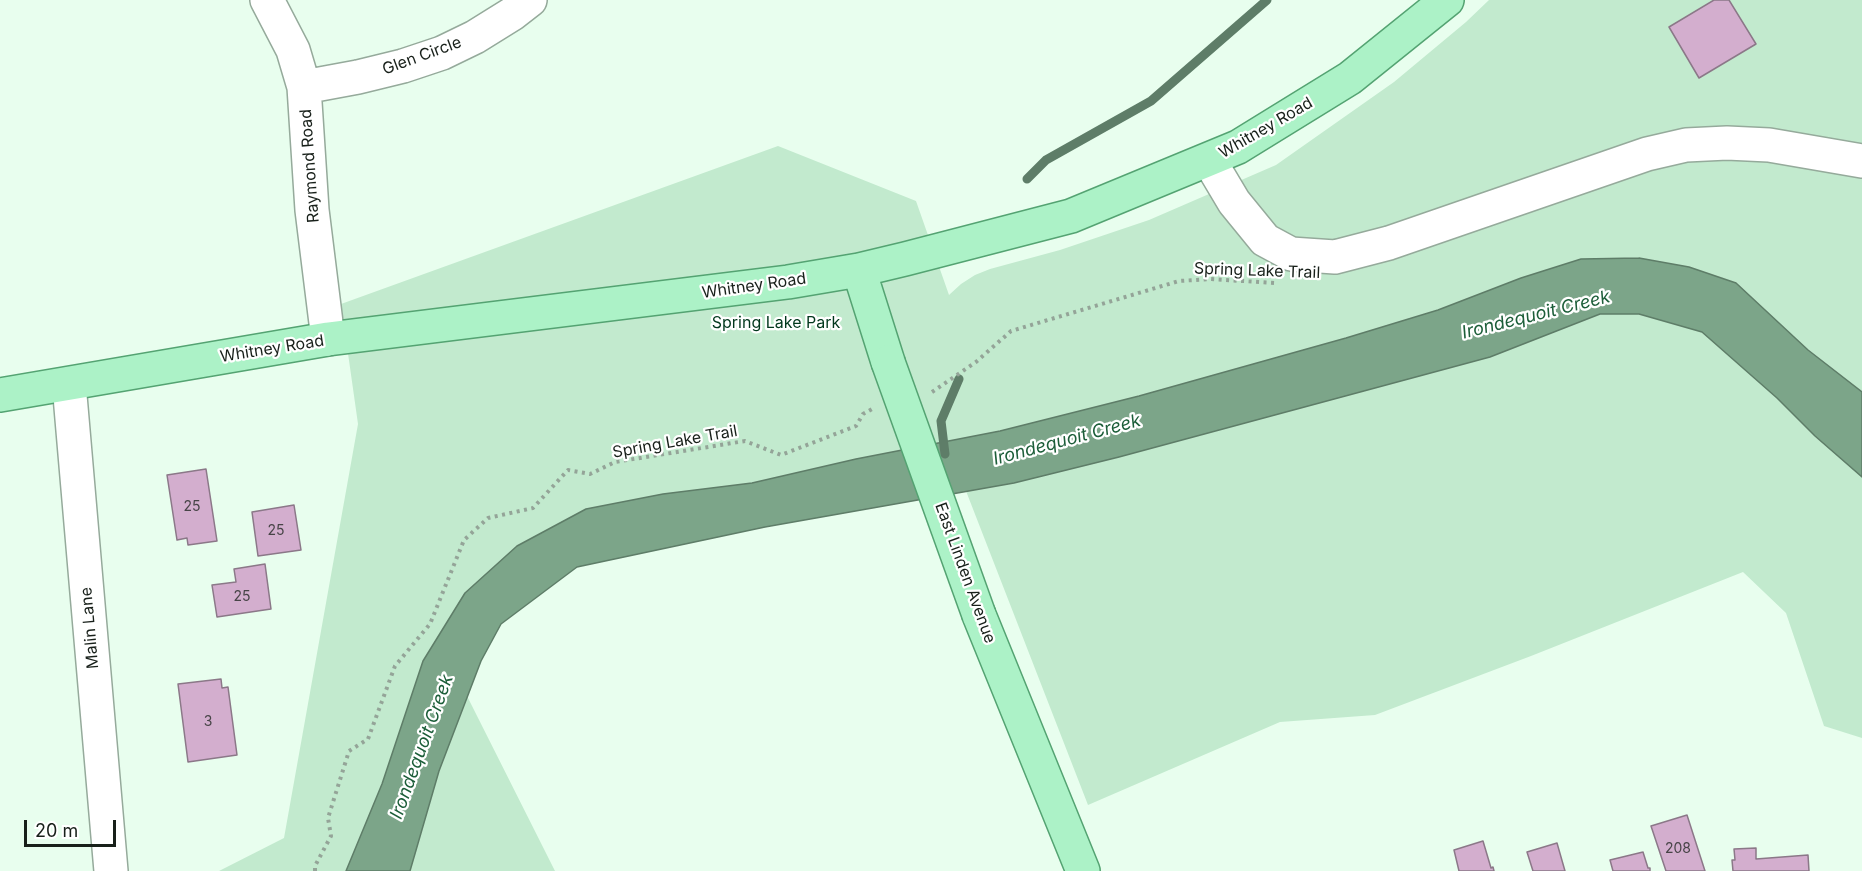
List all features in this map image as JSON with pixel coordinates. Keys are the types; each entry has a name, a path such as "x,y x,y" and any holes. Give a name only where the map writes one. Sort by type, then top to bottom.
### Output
{"main road":[{"name":"Whitney Road","path":"0,395 328,339 781,283 859,270 1071,216 1238,147 1350,78 1447,0"},
{"name":"East Linden Avenue","path":"859,270 888,362 979,615 1083,871"}],"street":[{"name":"Raymond Road","path":"267,0 293,50 304,87 312,210 328,339"},
{"name":"Glen Circle","path":"304,87 403,66 442,53 475,37 530,0"},
{"path":"1209,160 1234,202 1265,240 1291,254 1335,256 1389,243 1647,154 1686,145 1728,143 1769,146 1862,161"},
{"name":"Malin Lane","path":"69,384 111,871"}],"path":[{"name":"Spring Lake Trail","path":"926,397 947,380 976,362 1011,331 1179,281 1210,279 1278,283"},
{"name":"Spring Lake Trail","path":"315,871 315,866 331,836 328,818 349,751 368,739 395,666 430,624 464,540 488,518 533,508 568,470 590,474 615,462 745,441 781,455 856,426 863,414 878,406"}],"green space":[{"name":"Spring Lake Park","path":"1489,0 1862,0 1862,437 1640,288 528,560 382,784 346,871 219,871 284,838 358,424 341,304 778,146 916,201 949,295 975,275 990,269 1060,250 1149,220 1276,165 1394,82"},
{"path":"1600,314 1639,314 1702,331 1862,477 1862,738 1824,726 1786,613 1743,572 1375,715 1280,722 1088,805 966,491 1014,483 1119,457 1490,357"},
{"path":"467,696 555,871 410,871 439,771"}],"water":[{"name":"Irondequoit Creek","path":"1639,258 1689,267 1736,283 1808,350 1862,392 1862,477 1702,332 1639,314 1600,314 1490,357 1014,483 765,527 577,567 501,624 481,661 439,771 410,871 346,871 382,784 423,661 465,593 517,546 586,509 663,494 752,483 856,459 1000,431 1139,396 1346,338 1438,310 1521,278 1581,259"}],"building":[{"path":"1714,0 1729,0 1756,44 1699,78 1669,27"},
{"path":"206,469 217,541 188,545 187,538 177,540 167,475"},
{"path":"294,505 301,550 258,556 252,512"},
{"path":"265,564 271,609 217,617 212,585 236,582 234,569"},
{"path":"221,679 222,688 228,687 237,755 188,762 178,684"},
{"path":"1687,815 1705,871 1666,871 1651,826"},
{"path":"1483,841 1494,871 1459,871 1454,850"},
{"path":"1557,843 1565,871 1533,871 1527,852"},
{"path":"1756,848 1756,859 1808,855 1809,871 1733,871 1734,849"},
{"path":"1643,852 1650,871 1613,871 1610,860"}],"waterway":[{"path":"1027,179 1046,160 1151,101 1267,0"},
{"path":"945,454 941,421 959,379"}]}
